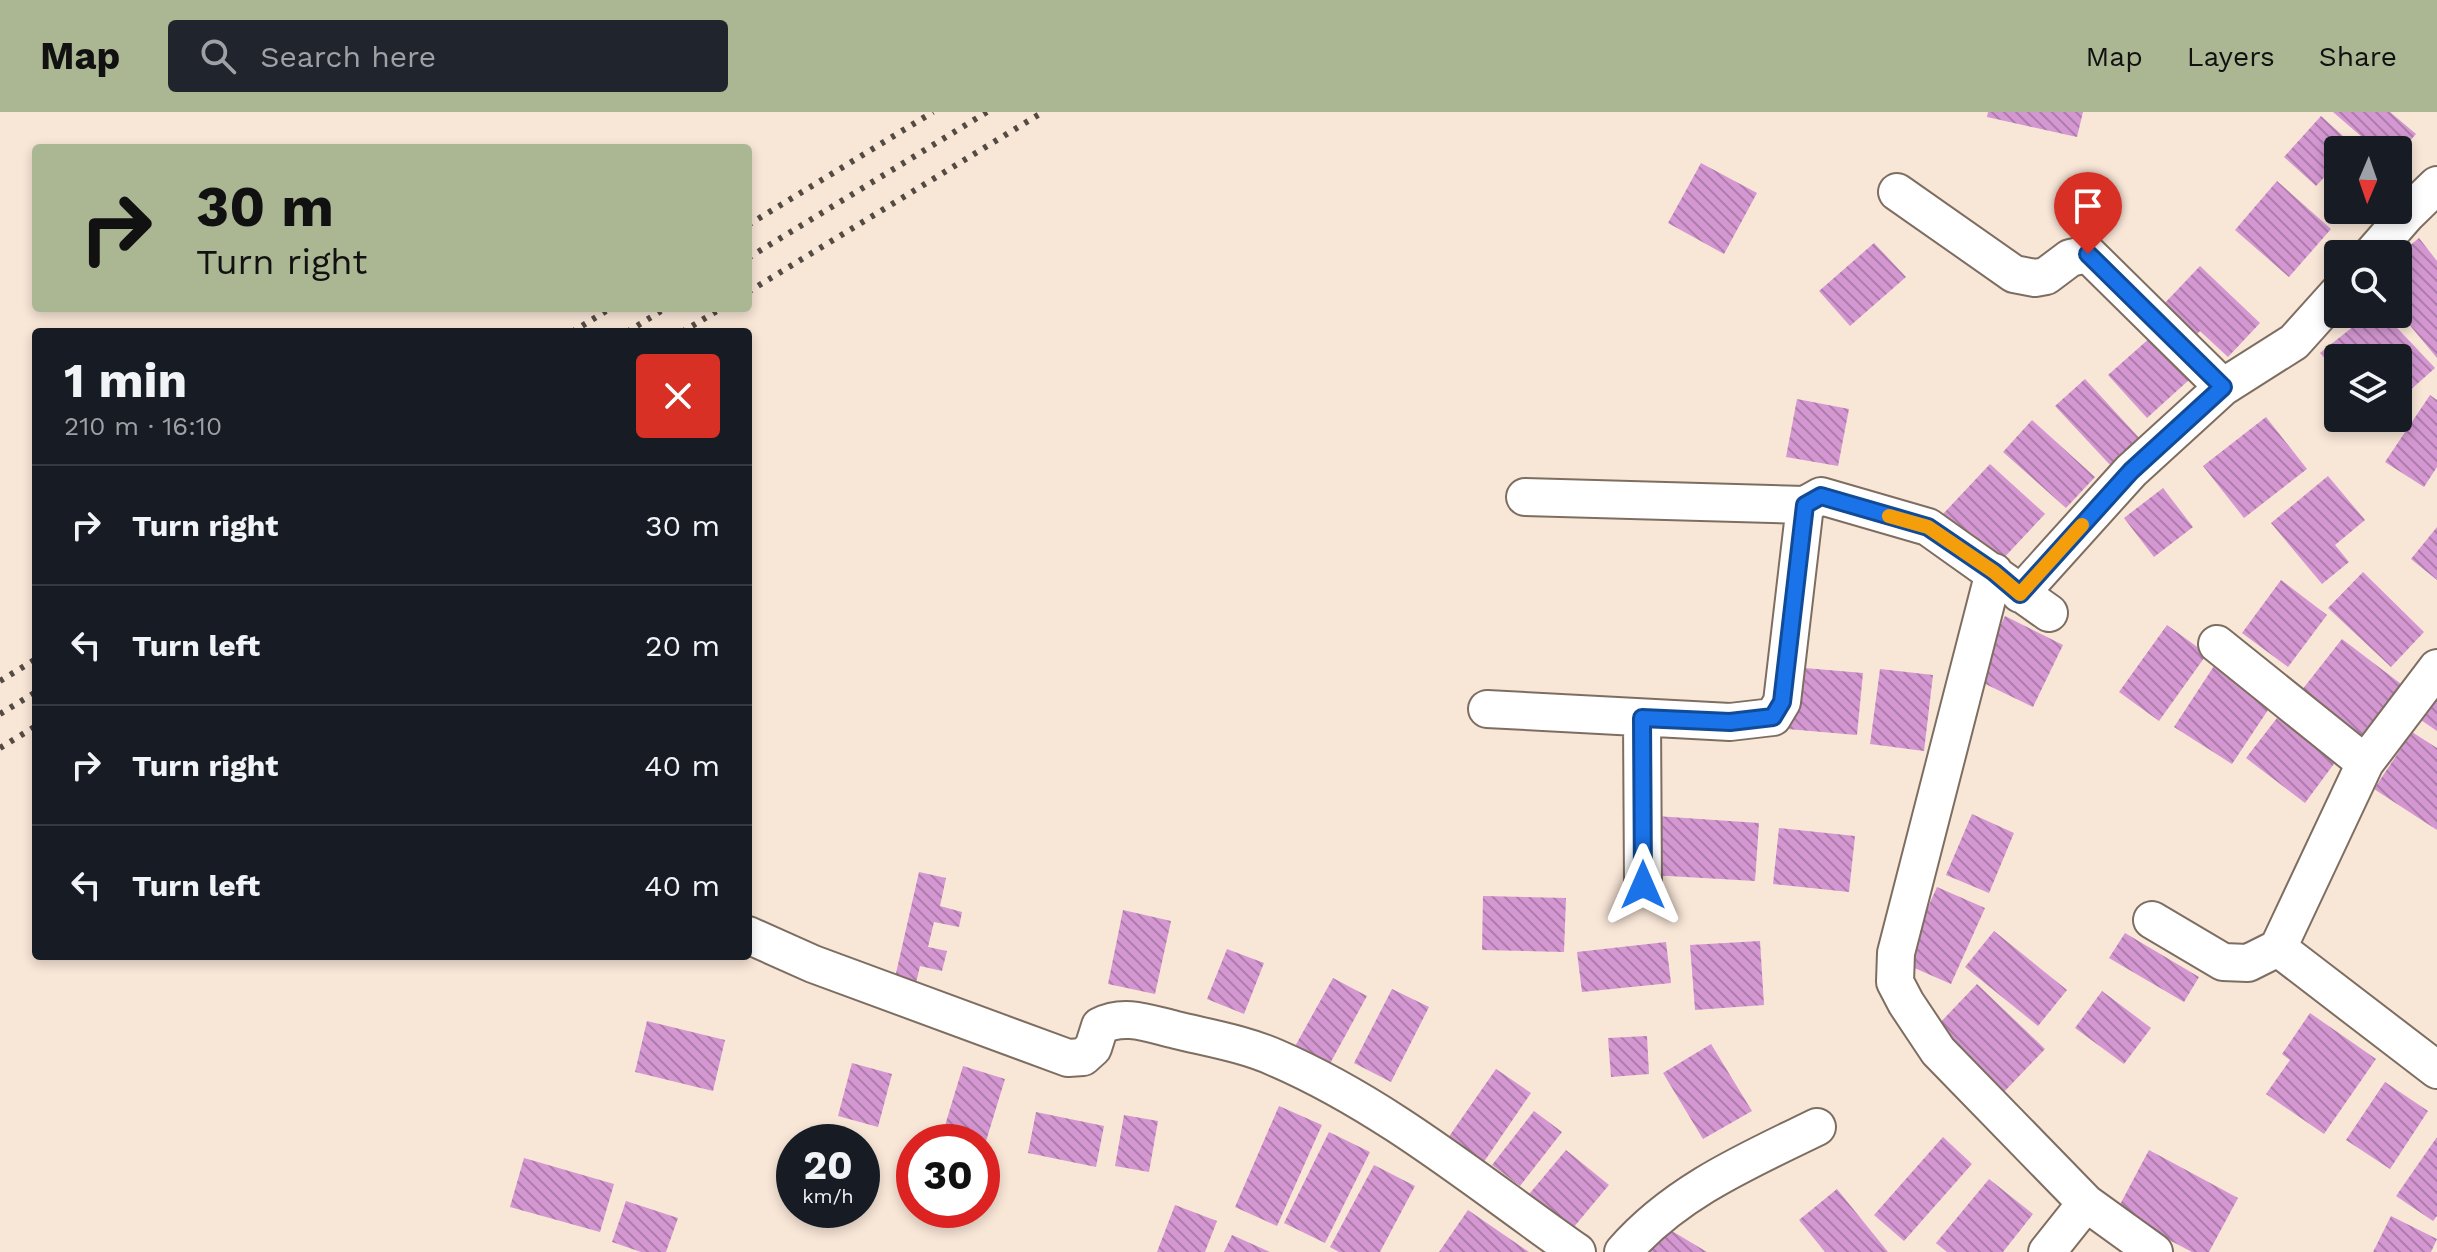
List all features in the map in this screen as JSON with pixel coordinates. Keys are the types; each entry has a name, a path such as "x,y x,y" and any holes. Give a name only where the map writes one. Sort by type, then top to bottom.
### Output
{"street":[{"path":"2384,240 2437,185"},
{"path":"1897,192 2014,274 2035,278 2046,276 2070,258 2088,254 2223,387"},
{"path":"2154,1252 2086,1203 1938,1051 1895,982 1896,953 2021,593 2131,471 2223,387 2294,342 2324,309"},
{"path":"1525,497 1805,505 1821,496 1928,527 2021,593"},
{"path":"1487,709 1730,722 1773,717 1782,702 1805,505"},
{"path":"2217,644 2365,763"},
{"path":"2152,920 2223,962 2248,963 2278,948 2365,763 2437,668"},
{"path":"1642,718 1643,885"},
{"path":"752,937 813,964 1068,1058 1083,1057 1093,1048 1100,1026 1114,1019 1145,1022 1274,1057 1389,1119 1577,1252"},
{"path":"2278,948 2437,1070"},
{"path":"1623,1252 1665,1213 1708,1181 1817,1127"},
{"path":"2047,1252 2086,1203"}],"building":[{"path":"1988,112 2083,112 2077,137 1987,117"},
{"path":"2333,112 2390,112 2416,134 2412,138 2412,136 2361,136"},
{"path":"2321,116 2343,136 2324,136 2324,178 2316,186 2284,157"},
{"path":"1701,163 1757,193 1724,254 1668,223"},
{"path":"2277,181 2331,229 2289,277 2235,230"},
{"path":"2419,238 2437,261 2437,358 2412,328 2412,244"},
{"path":"1874,243 1906,277 1850,326 1819,291"},
{"path":"2200,266 2260,323 2228,357 2200,331 2194,337 2162,306"},
{"path":"2351,328 2397,328 2435,368 2412,389 2412,344 2331,344"},
{"path":"2151,337 2190,379 2147,418 2108,375"},
{"path":"2085,379 2142,441 2112,467 2055,406"},
{"path":"2430,395 2437,400 2437,467 2424,487 2385,462 2405,432 2412,432 2412,422"},
{"path":"1797,399 1849,409 1838,466 1786,457"},
{"path":"2266,417 2307,469 2244,518 2203,466"},
{"path":"2032,420 2095,477 2066,508 2003,452"},
{"path":"1990,464 2045,514 1998,564 1943,514"},
{"path":"2328,476 2365,520 2335,545 2349,562 2322,584 2271,523"},
{"path":"2163,488 2193,527 2154,557 2124,518"},
{"path":"2437,527 2437,580 2411,559"},
{"path":"2363,572 2424,632 2391,667 2328,608"},
{"path":"2281,580 2327,615 2288,667 2242,633"},
{"path":"2005,616 2063,645 2033,707 1975,679"},
{"path":"2167,625 2207,654 2159,721 2119,692"},
{"path":"2342,639 2405,687 2361,743 2298,695"},
{"path":"2216,663 2274,701 2232,764 2174,727"},
{"path":"1793,667 1863,673 1857,735 1787,729"},
{"path":"1880,669 1933,675 1924,751 1870,744"},
{"path":"2437,691 2437,731 2418,718"},
{"path":"2284,709 2342,753 2305,803 2246,758"},
{"path":"2412,732 2437,748 2437,830 2374,789"},
{"path":"1972,814 2014,833 1989,893 1946,875"},
{"path":"1656,816 1759,823 1755,881 1651,875"},
{"path":"1779,828 1855,836 1849,892 1773,884"},
{"path":"919,872 946,878 940,906 962,912 959,927 934,922 928,947 947,951 942,971 920,966 915,987 894,982"},
{"path":"1937,887 1985,908 1951,984 1903,963"},
{"path":"1483,896 1566,898 1564,952 1482,950"},
{"path":"1123,910 1171,921 1155,994 1108,984"},
{"path":"1994,931 2067,990 2038,1026 1965,967"},
{"path":"2125,933 2199,977 2184,1002 2109,958"},
{"path":"1760,941 1764,1005 1695,1010 1690,945"},
{"path":"1666,942 1671,983 1582,992 1577,952"},
{"path":"1227,949 1264,963 1244,1014 1207,999"},
{"path":"1333,978 1367,996 1327,1069 1293,1050"},
{"path":"1977,984 2045,1049 2004,1092 1935,1028"},
{"path":"1392,989 1429,1007 1391,1082 1354,1063"},
{"path":"2102,991 2151,1028 2124,1064 2075,1028"},
{"path":"2310,1013 2376,1059 2324,1134 2266,1094 2290,1060 2282,1054"},
{"path":"647,1021 725,1040 713,1091 635,1072"},
{"path":"1647,1036 1649,1074 1611,1077 1608,1038"},
{"path":"1711,1044 1752,1111 1703,1139 1663,1073"},
{"path":"852,1063 892,1074 879,1124 838,1116"},
{"path":"963,1066 1005,1079 991,1124 945,1124"},
{"path":"1496,1069 1531,1093 1477,1172 1441,1148"},
{"path":"2385,1082 2428,1111 2390,1169 2346,1140"},
{"path":"1279,1106 1322,1125 1277,1226 1235,1207"},
{"path":"1534,1111 1562,1132 1520,1186 1492,1165"},
{"path":"1036,1112 1104,1126 1096,1167 1028,1153"},
{"path":"1124,1115 1158,1121 1149,1172 1115,1166"},
{"path":"1329,1132 1370,1152 1325,1243 1284,1223"},
{"path":"1943,1137 1972,1164 1904,1241 1874,1215"},
{"path":"2437,1137 2437,1216 2433,1221 2396,1196"},
{"path":"1566,1150 1609,1185 1568,1234 1525,1199"},
{"path":"2149,1150 2238,1198 2209,1252 2192,1252 2116,1212"},
{"path":"524,1158 614,1184 600,1232 510,1207"},
{"path":"1374,1165 1415,1186 1380,1252 1339,1252 1330,1247"},
{"path":"1989,1179 2033,1214 2003,1252 1947,1252 1936,1243"},
{"path":"1837,1189 1888,1252 1825,1252 1799,1220"},
{"path":"626,1201 678,1218 666,1252 641,1252 612,1242"},
{"path":"1175,1205 1217,1221 1205,1252 1157,1252"},
{"path":"1468,1210 1529,1252 1439,1252"},
{"path":"2391,1216 2437,1239 2431,1252 2373,1252"},
{"path":"1662,1225 1707,1252 1645,1252"},
{"path":"1232,1235 1270,1252 1224,1252"}],"railway":[{"path":"752,223 933,112"},
{"path":"752,256 987,112"},
{"path":"752,290 1043,112"},
{"path":"578,328 604,312"},
{"path":"634,328 660,312"},
{"path":"689,328 715,312"},
{"path":"0,681 32,661"},
{"path":"0,714 32,694"},
{"path":"0,748 32,728"}],"slow traffic":[{"path":"1889,516 1928,527 1994,572 2020,594 2082,525"}],"route":[{"path":"1643,885 1642,718 1730,722 1773,717 1782,702 1805,505 1821,496 1928,527 1994,572 2020,594 2131,471 2223,387 2088,254"}]}
